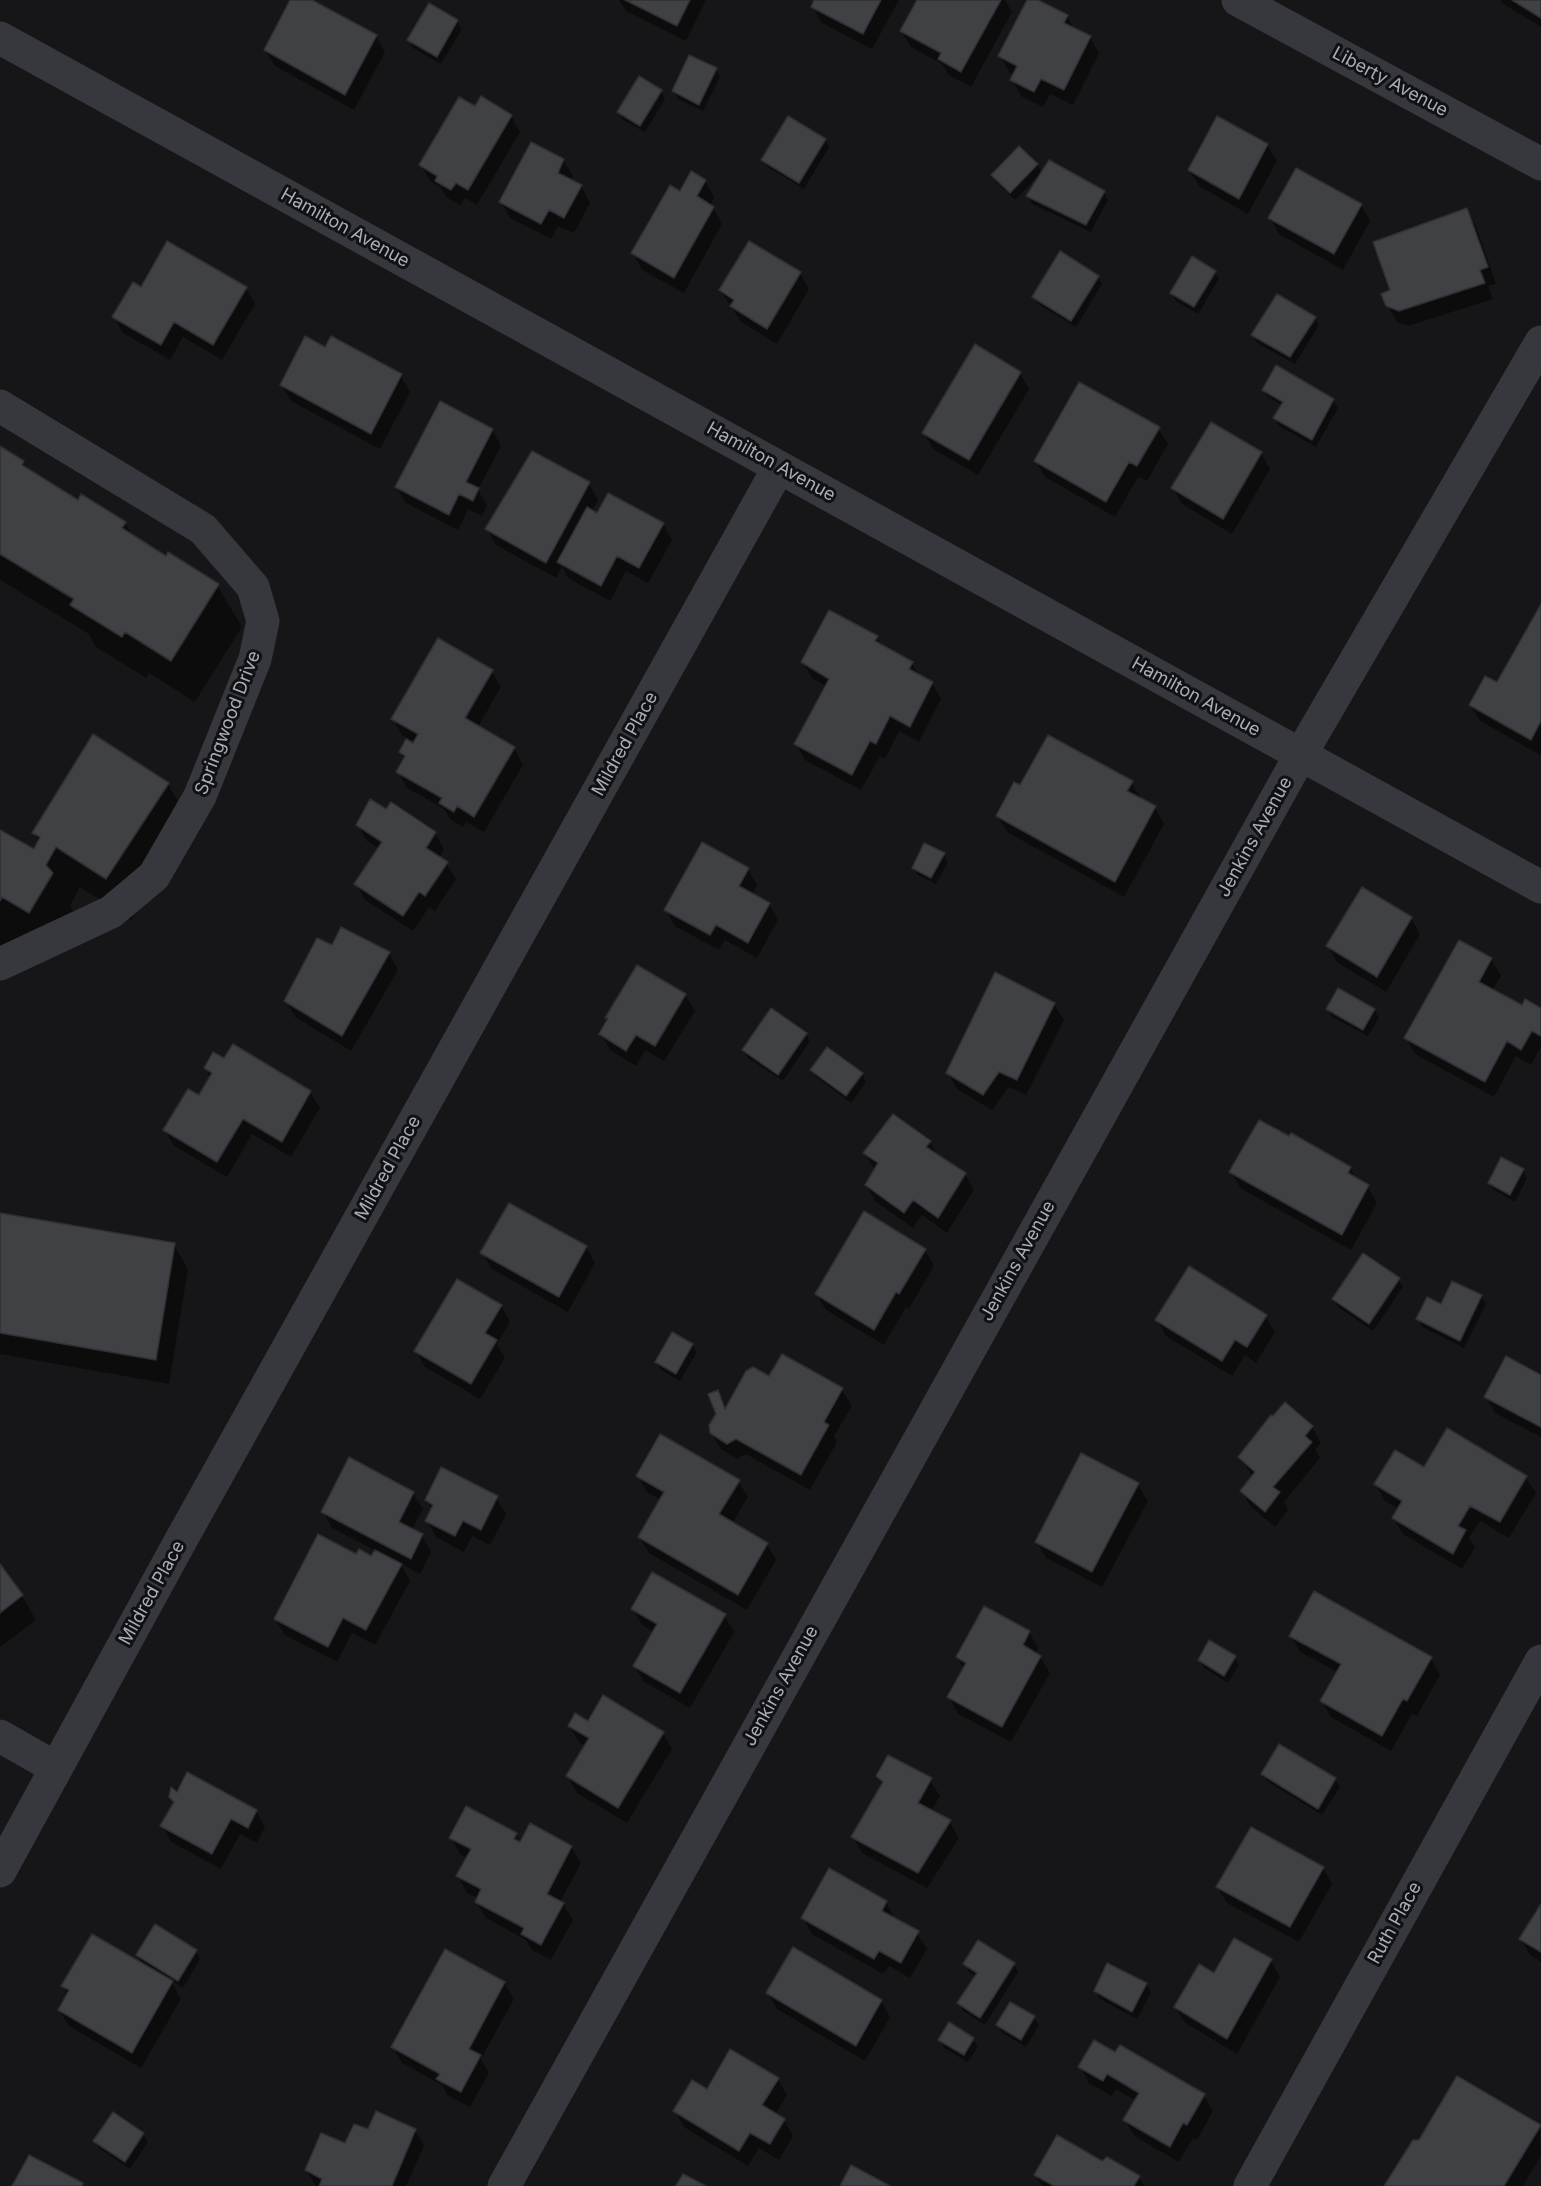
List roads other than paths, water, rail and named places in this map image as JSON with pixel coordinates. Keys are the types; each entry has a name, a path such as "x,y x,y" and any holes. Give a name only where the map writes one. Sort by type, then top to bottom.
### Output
{"street":[{"name":"Liberty Avenue","path":"1238,0 1541,164"},
{"name":"Hamilton Avenue","path":"0,38 1541,887"},
{"name":"Jenkins Avenue","path":"504,2186 1301,754 1541,342"},
{"name":"Springwood Drive","path":"0,406 203,529 253,587 263,621 255,659 200,796 154,876 111,912 0,964"},
{"name":"Mildred Place","path":"0,1872 186,1529 779,467"},
{"name":"Ruth Place","path":"1250,2186 1541,1661"},
{"path":"0,1736 56,1768"}]}
